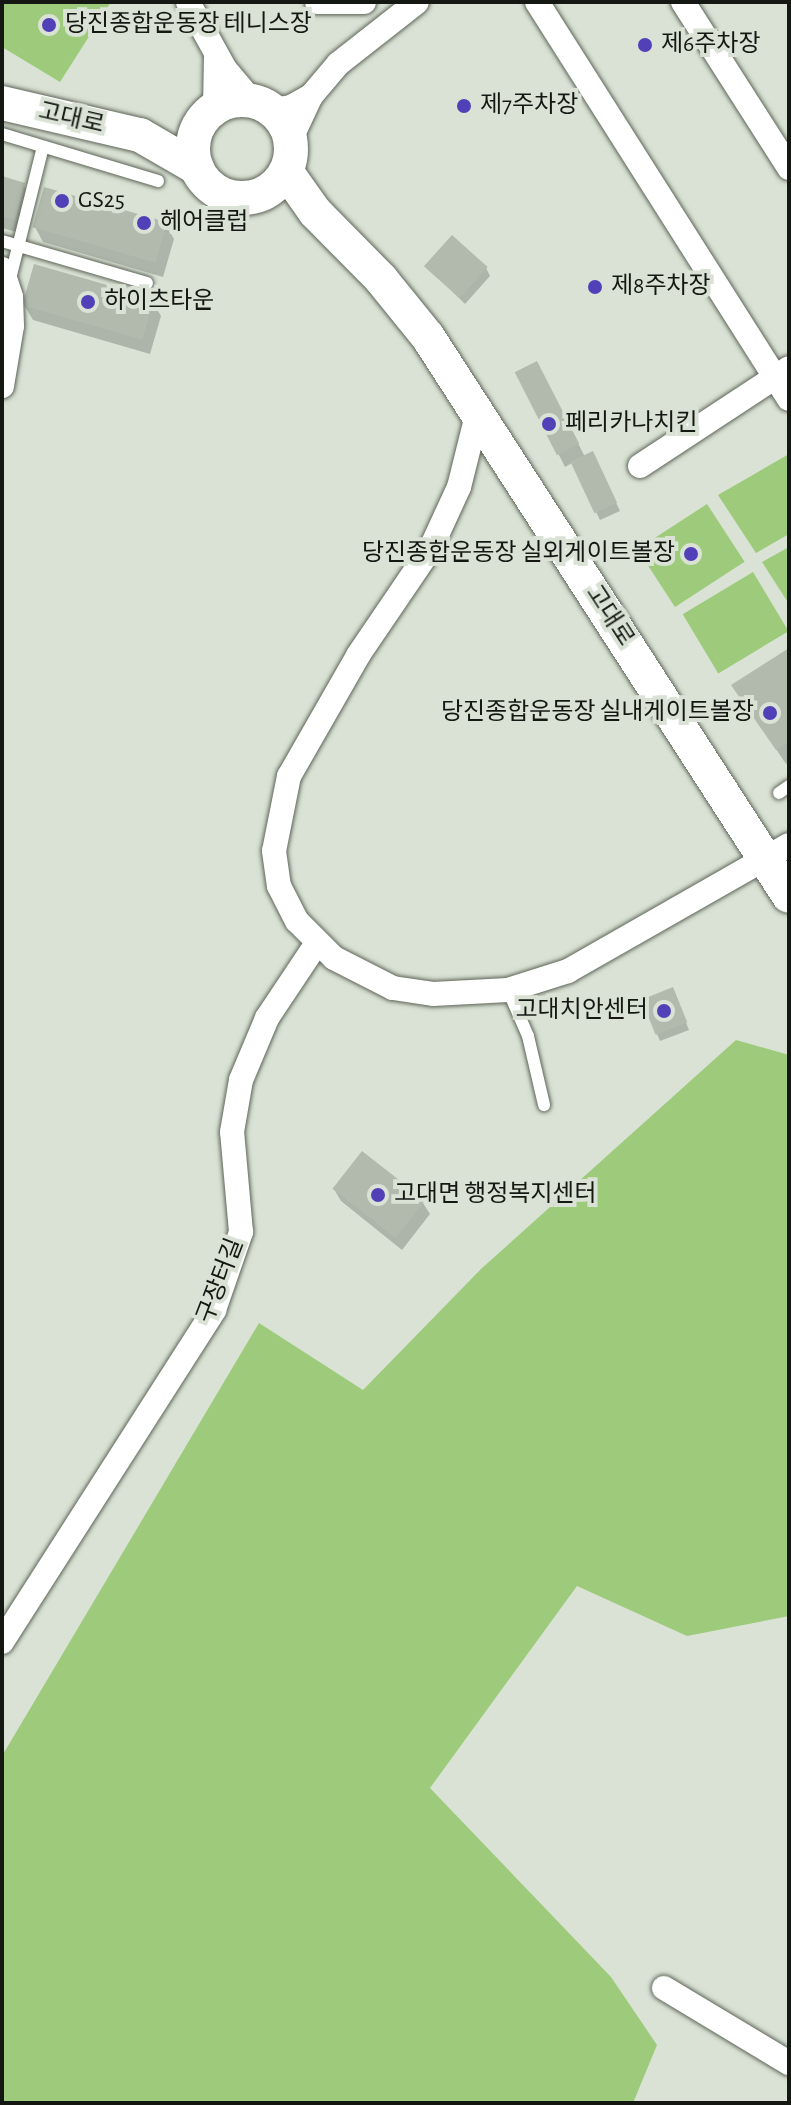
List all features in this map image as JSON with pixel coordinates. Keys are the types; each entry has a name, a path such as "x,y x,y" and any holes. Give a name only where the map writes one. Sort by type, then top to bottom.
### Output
{"street":[{"path":"188,2 214,48 262,106 288,156"},
{"path":"317,2 364,2"},
{"path":"249,198 271,189 288,156 311,96 356,44 417,2"},
{"path":"537,2 782,372 789,399"},
{"path":"683,2 789,168"},
{"path":"197,168 193,146 219,81 214,48"},
{"path":"140,135 174,134 207,116 311,96"},
{"name":"고대로","path":"2,103 140,135"},
{"path":"140,135 197,168 215,190 249,198 331,231"},
{"name":"고대로","path":"288,156 331,231 409,311 777,852 789,896"},
{"path":"2,386 12,326 5,277"},
{"path":"640,466 782,372"},
{"path":"478,411 448,516 310,734 282,797 274,851 279,886 317,943 347,966 393,988 433,994 508,990 568,971 777,852"},
{"name":"구장터길","path":"2,1642 214,1310 241,1232 232,1132 241,1080 267,1018 317,943"},
{"path":"664,1988 789,2063"}],"lane":[{"path":"2,134 158,181"},
{"path":"5,277 18,245 43,147"},
{"path":"2,241 147,283"},
{"path":"508,990 528,1036 544,1105"}],"green space":[{"name":"당진종합운동장 테니스장","path":"2,2 111,2 60,82 2,47"},
{"name":"당진종합운동장 실외게이트볼장","path":"789,454 789,534 756,553 718,495"},
{"name":"당진종합운동장 실외게이트볼장","path":"707,504 745,562 675,607 637,549"},
{"path":"789,547 789,604 762,562"},
{"name":"당진종합운동장 실외게이트볼장","path":"753,572 789,631 718,673 683,614"},
{"path":"736,1040 789,1055 789,1616 687,1636 577,1586 430,1788 611,1977 657,2045 633,2103 2,2103 2,1756 259,1323 363,1390 481,1269"}],"building":[{"path":"2,176 25,183 15,220 2,216"},
{"path":"44,187 167,222 155,263 32,227"},
{"path":"452,235 488,267 460,298 424,266"},
{"name":"하이츠타운","path":"34,264 154,298 142,340 22,305"},
{"path":"537,361 579,444 557,455 515,372"},
{"path":"593,451 617,503 594,513 570,462"},
{"name":"당진종합운동장 실내게이트볼장","path":"789,648 789,742 776,750 731,685"},
{"path":"673,987 687,1022 656,1035 641,1000"},
{"name":"고대면 행정복지센터","path":"362,1151 425,1200 395,1238 332,1189"}],"place":[{"name":"당진종합운동장 테니스장","path":"49,25"},
{"name":"제6주차장","path":"645,45"},
{"name":"제7주차장","path":"464,106"},
{"name":"GS25","path":"62,201"},
{"name":"헤어클럽","path":"144,223"},
{"name":"제8주차장","path":"595,287"},
{"name":"하이츠타운","path":"88,302"},
{"name":"페리카나치킨","path":"549,424"},
{"name":"당진종합운동장 실외게이트볼장","path":"691,554"},
{"name":"당진종합운동장 실내게이트볼장","path":"770,713"},
{"name":"고대치안센터","path":"664,1011"},
{"name":"고대면 행정복지센터","path":"378,1195"}]}
